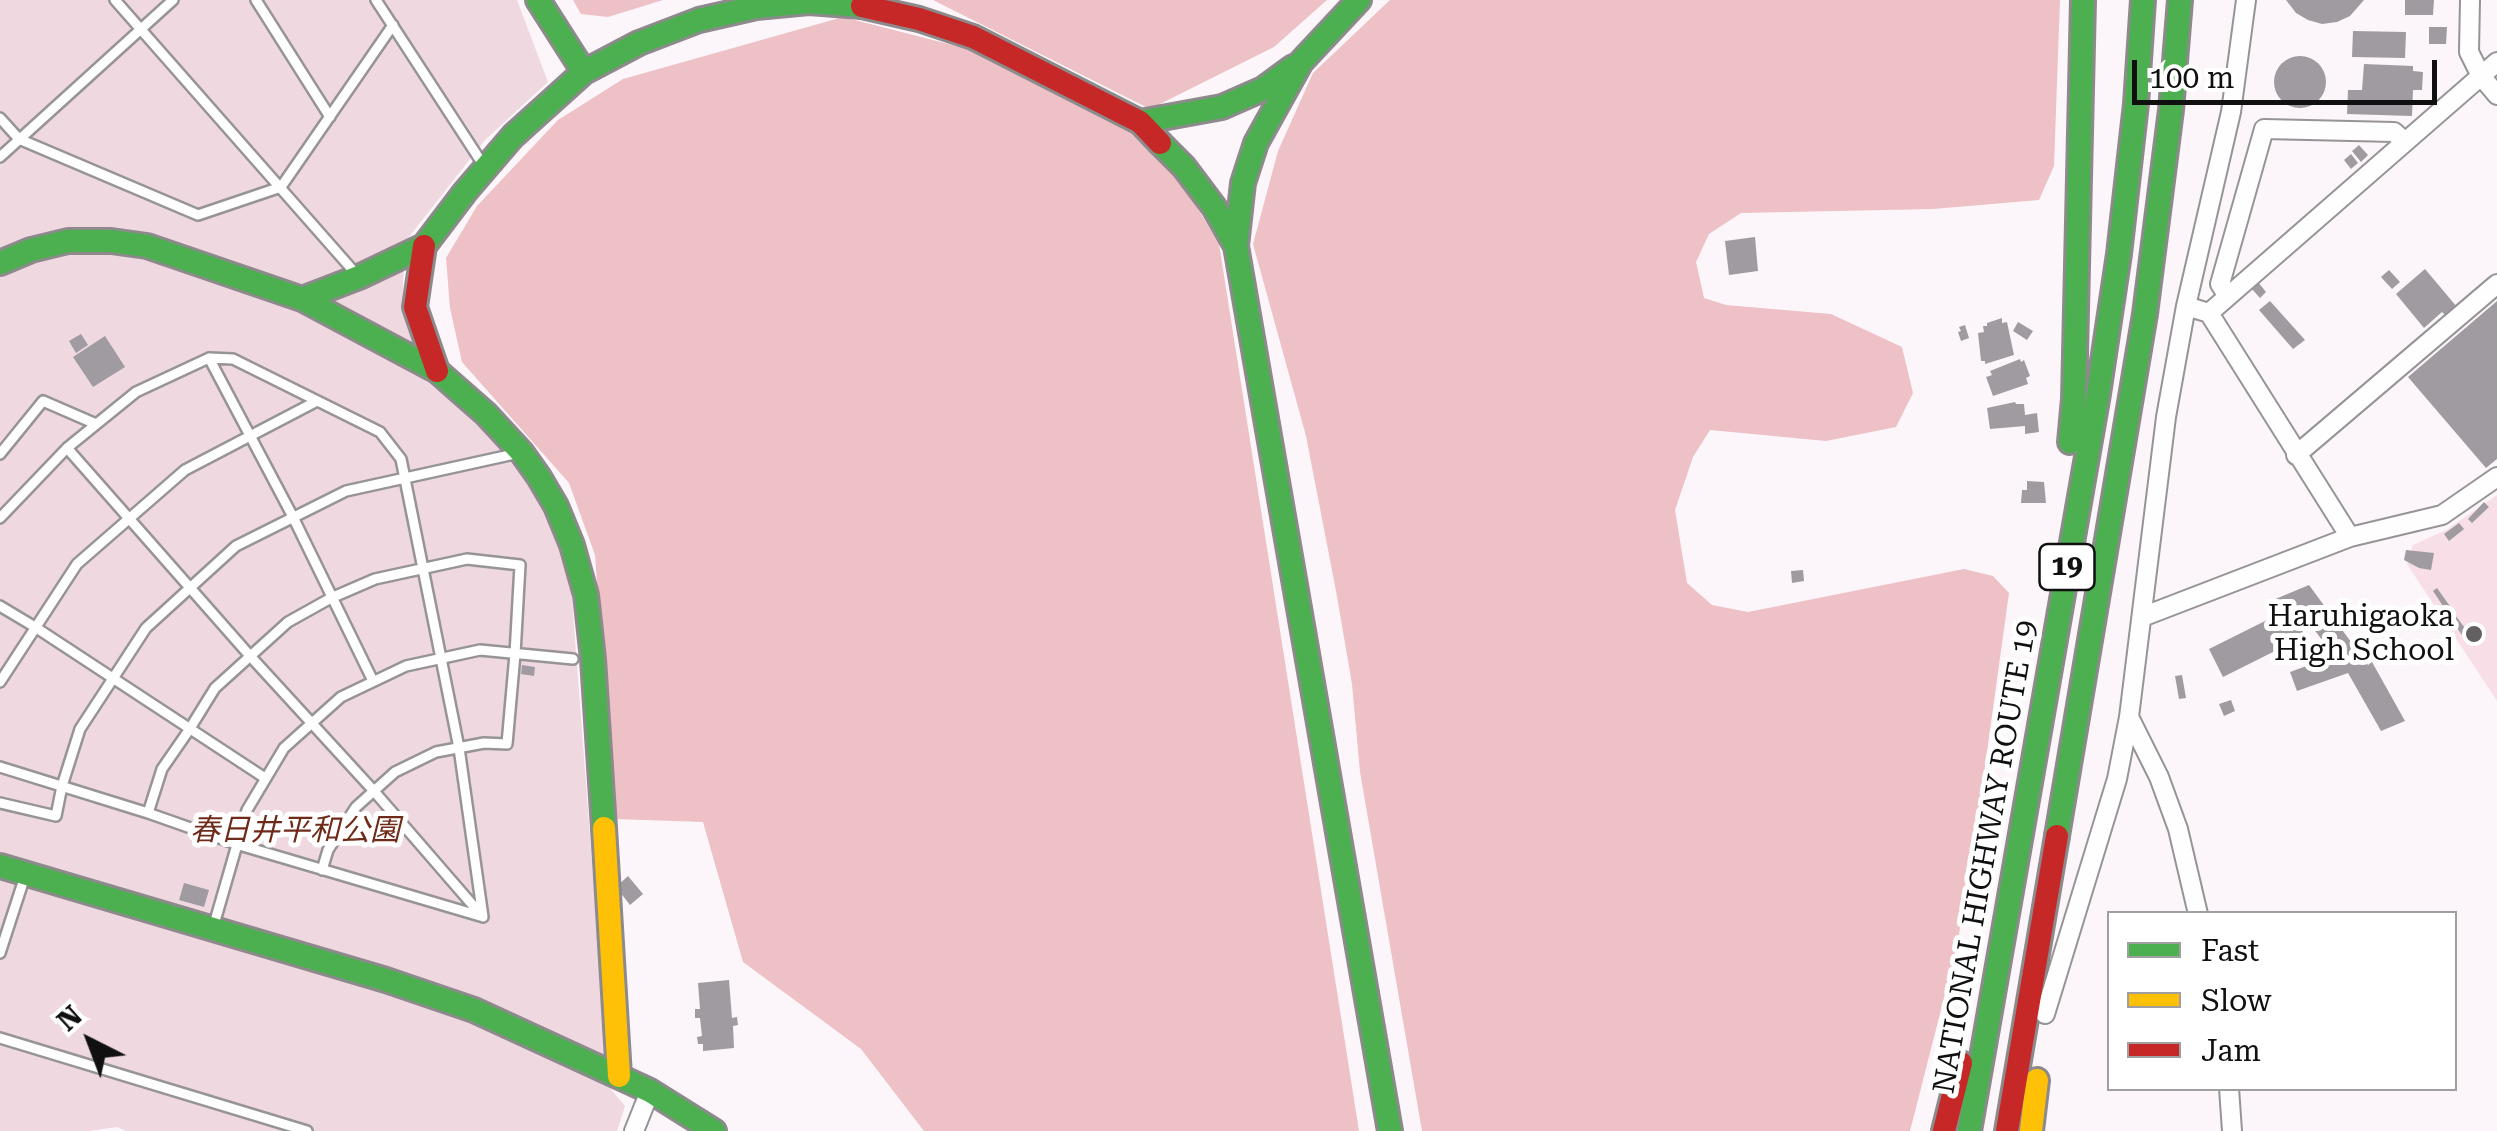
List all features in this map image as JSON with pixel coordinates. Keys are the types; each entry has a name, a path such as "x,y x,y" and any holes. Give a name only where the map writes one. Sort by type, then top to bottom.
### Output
{"main road":[{"path":"538,0 584,72"},
{"path":"1140,122 1222,107 1263,89 1301,62 1359,0"},
{"path":"2077,511 2068,472 2074,399 2083,0"},
{"name":"NATIONAL HIGHWAY ROUTE 19","path":"1969,1131 2119,254 2143,0"},
{"name":"19","path":"2007,1131 2145,314 2172,110 2180,0"},
{"path":"302,299 359,278 424,246 513,136 584,72 639,42 699,20 756,7 809,2 868,6 973,37 1140,122 1184,168 1214,207 1236,246"},
{"path":"1301,62 1256,143 1243,183 1236,246 1390,1131"},
{"path":"0,263 30,250 68,241 111,241 147,246 302,299 437,371 486,414 522,453 556,506 586,595 620,1076"},
{"path":"424,246 415,307 437,371"},
{"path":"0,866 386,980 474,1010 620,1076 714,1131"},
{"path":"1944,1131 1978,992 1997,965"},
{"path":"2031,1131 2045,1014 2036,966"}],"street":[{"path":"2045,1014 2117,779 2129,716 2166,417 2186,306 2231,112 2246,0"},
{"path":"2470,0 2469,52 2480,76 2497,95"},
{"path":"2209,313 2497,62"},
{"path":"2228,296 2220,284 2264,129 2394,132 2405,142"},
{"path":"2296,455 2497,284"},
{"path":"2186,306 2209,313 2350,537"},
{"path":"2142,617 2350,537 2442,515 2497,478"},
{"path":"2129,716 2159,777 2178,829 2197,911"},
{"path":"2230,1091 2232,1131"},
{"path":"634,1131 650,1092"}],"lane":[{"path":"115,0 359,278"},
{"path":"0,156 173,0"},
{"path":"256,0 330,117"},
{"path":"376,0 486,168"},
{"path":"0,118 19,140 198,215 281,187 392,26"},
{"path":"209,358 252,435 373,681"},
{"path":"0,518 67,448 136,392 209,358 234,359 380,432 402,459 459,748 482,917"},
{"path":"0,454 43,400 96,424"},
{"path":"0,682 77,564 185,470 317,400"},
{"path":"67,448 374,790 482,917"},
{"path":"0,803 56,816 80,729 146,628 236,546 346,492 522,453"},
{"path":"148,813 162,769 215,688 288,622 376,579 468,559 520,565 507,744 484,743 436,752 395,772 356,807 328,850 322,870"},
{"path":"0,606 265,778"},
{"path":"213,929 247,810 284,748 341,697 406,666 480,650 573,659"},
{"path":"0,767 236,844 482,917"},
{"path":"0,954 26,873"},
{"path":"0,1038 308,1131"}],"shaded area":[{"path":"573,0 663,0 608,17 581,14"},
{"path":"933,0 1327,0 1274,47 1150,109"},
{"path":"1390,0 2060,0 2054,166 2039,200 1933,209 1741,213 1709,234 1696,262 1704,298 1726,305 1831,314 1902,347 1913,393 1896,427 1826,441 1710,430 1693,457 1675,510 1687,583 1712,605 1748,612 1964,569 1993,576 2009,593 1957,947 1910,1131 1422,1131 1360,772 1352,684 1336,591 1306,436 1253,244 1278,151 1313,73"},
{"path":"843,17 976,51 1139,135 1186,189 1219,244 1359,1131 924,1131 861,1049 743,962 703,822 615,819 595,555 569,483 462,362 450,308 446,258 477,206 558,120 623,79"},
{"name":"Haruhigaoka High School","path":"2497,495 2497,701 2407,564 2413,545 2446,530"}],"green space":[{"name":"春日井平和公園","path":"0,0 517,0 548,82 485,140 405,242 402,310 426,381 472,418 519,467 547,514 571,586 609,1087 625,1106 617,1131 126,1131 117,1127 89,1131 0,1131"}],"building":[{"path":"2286,0 2364,0 2350,16 2322,24 2296,13"},
{"path":"2405,0 2434,0 2433,15 2405,15"},
{"path":"2429,27 2447,27 2446,44 2429,44"},
{"path":"2353,31 2406,32 2405,58 2352,57"},
{"path":"2300,56 2318,64 2326,82 2318,100 2300,108 2282,100 2274,82 2282,64"},
{"path":"2364,64 2413,66 2413,71 2423,72 2422,90 2413,90 2412,116 2347,114 2348,90 2362,90"},
{"path":"2359,145 2368,155 2361,162 2352,151"},
{"path":"2351,154 2358,163 2351,169 2344,160"},
{"path":"1755,237 1758,271 1729,275 1725,241"},
{"path":"2425,269 2457,307 2446,316 2442,312 2424,328 2396,294"},
{"path":"2389,270 2400,282 2392,289 2381,277"},
{"path":"2258,282 2266,292 2260,298 2251,288"},
{"path":"2270,301 2305,340 2293,349 2259,310"},
{"path":"2497,301 2497,459 2486,468 2408,377"},
{"path":"2002,318 2002,323 2007,322 2014,355 1985,364 1981,361 1978,333 1984,332 1987,323"},
{"path":"2018,322 2033,331 2027,340 2013,331"},
{"path":"1965,325 1969,338 1961,341 1959,327"},
{"path":"81,334 88,345 76,353 69,341"},
{"path":"105,336 125,367 93,387 73,357"},
{"path":"2020,359 2030,376 2026,378 2028,384 1993,396 1986,377 1992,375 1990,371"},
{"path":"2024,404 2025,415 2037,413 2039,432 2025,434 2025,426 1990,429 1987,408"},
{"path":"2027,481 2044,482 2046,503 2021,503"},
{"path":"2484,502 2489,507 2472,523 2468,519"},
{"path":"2459,523 2464,529 2449,541 2444,534"},
{"path":"2406,550 2434,553 2431,570 2404,560"},
{"path":"1803,570 1804,581 1792,583 1791,571"},
{"path":"2309,585 2368,665 2372,662 2405,721 2381,731 2348,673 2297,691 2290,672 2334,656 2292,600 2276,607 2273,600"},
{"path":"2437,588 2452,609 2447,612 2433,591"},
{"path":"2291,608 2305,636 2223,677 2209,649"},
{"path":"2453,612 2467,631 2462,635 2448,615"},
{"path":"522,665 535,667 534,676 521,674"},
{"path":"2182,675 2186,698 2179,699 2175,676"},
{"path":"2231,700 2235,711 2224,716 2219,704"},
{"path":"628,876 643,894 630,905 616,887"},
{"path":"184,883 209,890 204,907 179,900"},
{"path":"729,980 732,1018 737,1017 738,1025 733,1026 734,1048 703,1051 697,1037 702,1036 700,1018 695,1018 695,1009 700,1009 698,983"}],"traffic: fast":[{"path":"538,0 584,72"},
{"path":"1236,246 1243,183 1256,143 1301,62 1359,0"},
{"path":"2070,442 2083,0"},
{"path":"1969,1131 2098,394 2119,254 2143,0"},
{"path":"2057,836 2145,314 2171,110 2180,0"},
{"path":"302,299 424,246 513,136 584,72 639,43 699,20 756,7 809,2 862,6"},
{"path":"1140,122 1222,107 1263,89 1293,67"},
{"path":"1160,143 1214,207 1236,246 1390,1131"},
{"path":"0,263 68,241 147,246 302,299 437,371 486,414 539,477 572,545 586,595 604,828"},
{"path":"0,866 386,980 474,1010 650,1091 714,1131"}],"traffic: slow":[{"path":"604,828 619,1076"},
{"path":"2031,1131 2037,1080"}],"traffic: jam":[{"path":"862,6 973,37 1140,122 1160,143"},
{"path":"424,246 415,307 437,371"},
{"path":"2007,1131 2057,836"},
{"path":"1944,1131 1961,1063"}],"place":[{"name":"Haruhigaoka High School","path":"2474,634"}]}
